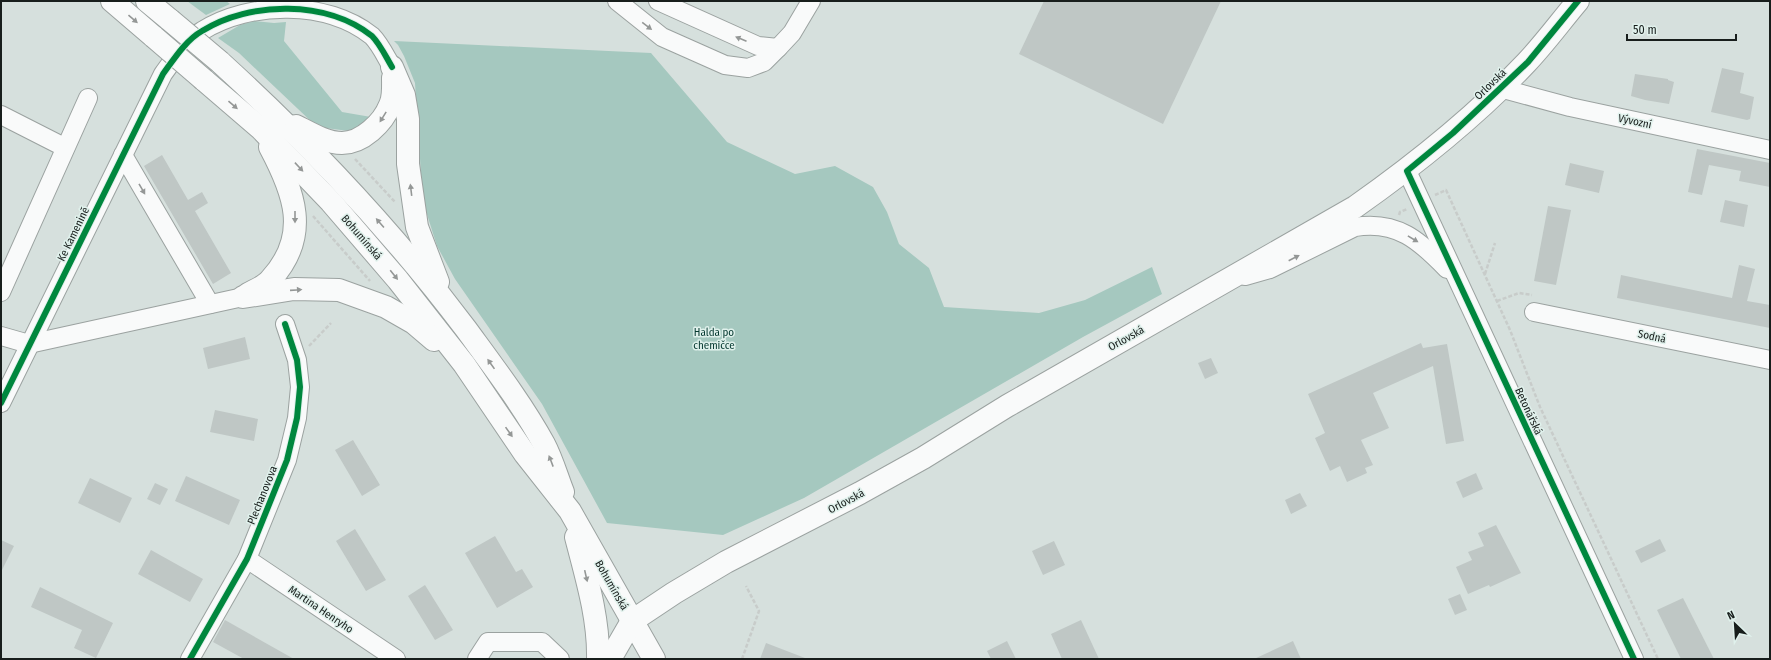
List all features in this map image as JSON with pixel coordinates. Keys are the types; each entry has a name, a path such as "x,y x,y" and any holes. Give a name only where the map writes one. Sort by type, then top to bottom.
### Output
{"main road":[{"name":"Bohumínská","path":"112,1 262,130 365,240 464,364 525,454 570,511"},
{"name":"Bohumínská","path":"147,1 220,62 266,104 347,186 406,254 449,307 514,396 545,445 570,511 654,659"},
{"name":"Orlovská","path":"632,621 674,593 713,570 860,493 923,458 1007,406 1355,208 1406,171 1453,133 1528,62 1578,1"},
{"path":"266,104 296,126 328,141 342,143 351,142 364,136 378,125 390,105 394,87 392,66"},
{"path":"392,66 404,95 408,120 408,164 418,227 449,307"},
{"path":"243,297 271,280 284,262 293,243 296,216 291,191 262,130"},
{"path":"243,297 294,289 339,290 386,307 414,323 464,364"},
{"path":"570,511 592,603 597,632 598,659"},
{"path":"610,659 632,621"}],"street":[{"path":"617,1 662,37 725,65 748,68 764,62 778,48 792,33 811,1"},
{"path":"658,1 758,46 778,48"},
{"name":"Ke Kamenině","path":"1,403 163,74 176,56 200,31 258,5 290,4 346,20 373,37 392,66"},
{"name":"Vývozní","path":"1500,88 1570,107 1770,150"},
{"path":"2,287 64,147 88,98"},
{"path":"1,115 64,147"},
{"path":"123,155 210,304"},
{"name":"Betonářská","path":"1406,171 1634,659"},
{"path":"1230,280 1270,269 1355,227 1376,225 1395,229 1415,239 1456,278"},
{"path":"1,336 29,344 243,297"},
{"name":"Sodná","path":"1534,312 1770,360"},
{"name":"Plechanovova","path":"190,659 247,559 287,460 297,418 300,387 296,360 285,324"},
{"name":"Martina Henryho","path":"247,559 396,659"},
{"path":"477,659 488,642 542,642 560,659"}],"path":[{"path":"342,143 397,205"},
{"path":"1395,229 1400,212 1446,190 1510,330 1540,407 1658,659"},
{"path":"311,213 370,282"},
{"path":"1484,274 1494,243"},
{"path":"296,360 331,323"},
{"path":"742,659 758,611 746,586"}],"green space":[{"path":"187,1 226,1 230,4 206,15"},
{"path":"254,21 274,23 286,22 284,41 342,112 371,117 349,131 317,127 239,53 218,38 240,25"},
{"name":"Halda po chemičce","path":"394,41 651,53 727,142 795,174 835,166 873,187 887,212 899,244 929,268 944,307 1039,313 1085,300 1152,267 1162,294 1083,337 804,498 723,535 607,523 542,404 455,279 437,246 425,208 421,174 415,83 404,56"}],"building":[{"path":"1044,1 1221,1 1163,124 1019,54"},
{"path":"1722,68 1744,73 1740,93 1754,97 1750,119 1747,120 1711,112"},
{"path":"1635,74 1668,79 1674,82 1669,104 1631,96"},
{"path":"1697,149 1770,163 1770,187 1739,181 1741,171 1709,165 1702,195 1688,192"},
{"path":"162,155 188,200 202,192 208,203 195,211 231,273 213,284 144,166"},
{"path":"1570,163 1604,171 1599,193 1565,185"},
{"path":"1725,200 1748,205 1744,227 1720,222"},
{"path":"1548,206 1571,210 1556,285 1534,281"},
{"path":"1739,265 1755,269 1747,301 1770,305 1770,328 1617,298 1621,275 1732,298"},
{"path":"245,337 250,359 208,369 203,348"},
{"path":"1421,343 1423,348 1447,344 1464,441 1446,444 1433,366 1373,393 1389,428 1361,440 1373,465 1365,468 1367,473 1347,482 1340,466 1330,471 1315,438 1325,433 1308,394"},
{"path":"1211,358 1218,373 1205,379 1198,363"},
{"path":"215,410 258,419 254,441 210,432"},
{"path":"353,440 380,485 362,496 335,450"},
{"path":"1476,473 1483,489 1463,498 1456,482"},
{"path":"186,476 240,500 229,525 175,501"},
{"path":"90,478 132,498 120,523 78,503"},
{"path":"155,483 168,489 160,505 147,499"},
{"path":"1300,493 1307,506 1291,514 1285,500"},
{"path":"1496,525 1521,573 1490,587 1489,585 1468,594 1456,567 1472,560 1468,552 1484,546 1478,533"},
{"path":"355,529 386,580 366,591 336,541"},
{"path":"495,536 516,572 522,569 533,587 497,608 465,553"},
{"path":"1660,539 1666,551 1641,563 1635,551"},
{"path":"1,540 14,546 1,572"},
{"path":"1054,541 1065,565 1043,575 1032,551"},
{"path":"151,550 203,579 190,602 138,574"},
{"path":"425,585 453,630 435,640 408,596"},
{"path":"40,587 113,623 96,658 74,648 82,630 31,607"},
{"path":"1460,594 1467,610 1455,615 1448,599"},
{"path":"1683,598 1714,659 1681,659 1657,610"},
{"path":"225,620 294,659 244,659 213,642"},
{"path":"1081,620 1099,659 1062,659 1051,634"},
{"path":"1007,641 1016,659 991,659 987,651"},
{"path":"1293,641 1301,659 1254,659"},
{"path":"766,643 805,658 805,659 760,659"}],"cycle path":[{"path":"1578,1 1528,62 1453,133 1407,171 1634,659"},
{"path":"1,403 163,74 191,39 202,31 221,21 242,14 265,10 288,9 311,11 333,16 354,24 372,36 392,67"},
{"path":"190,659 247,559 287,460 297,418 300,387 297,360 285,324"}]}
